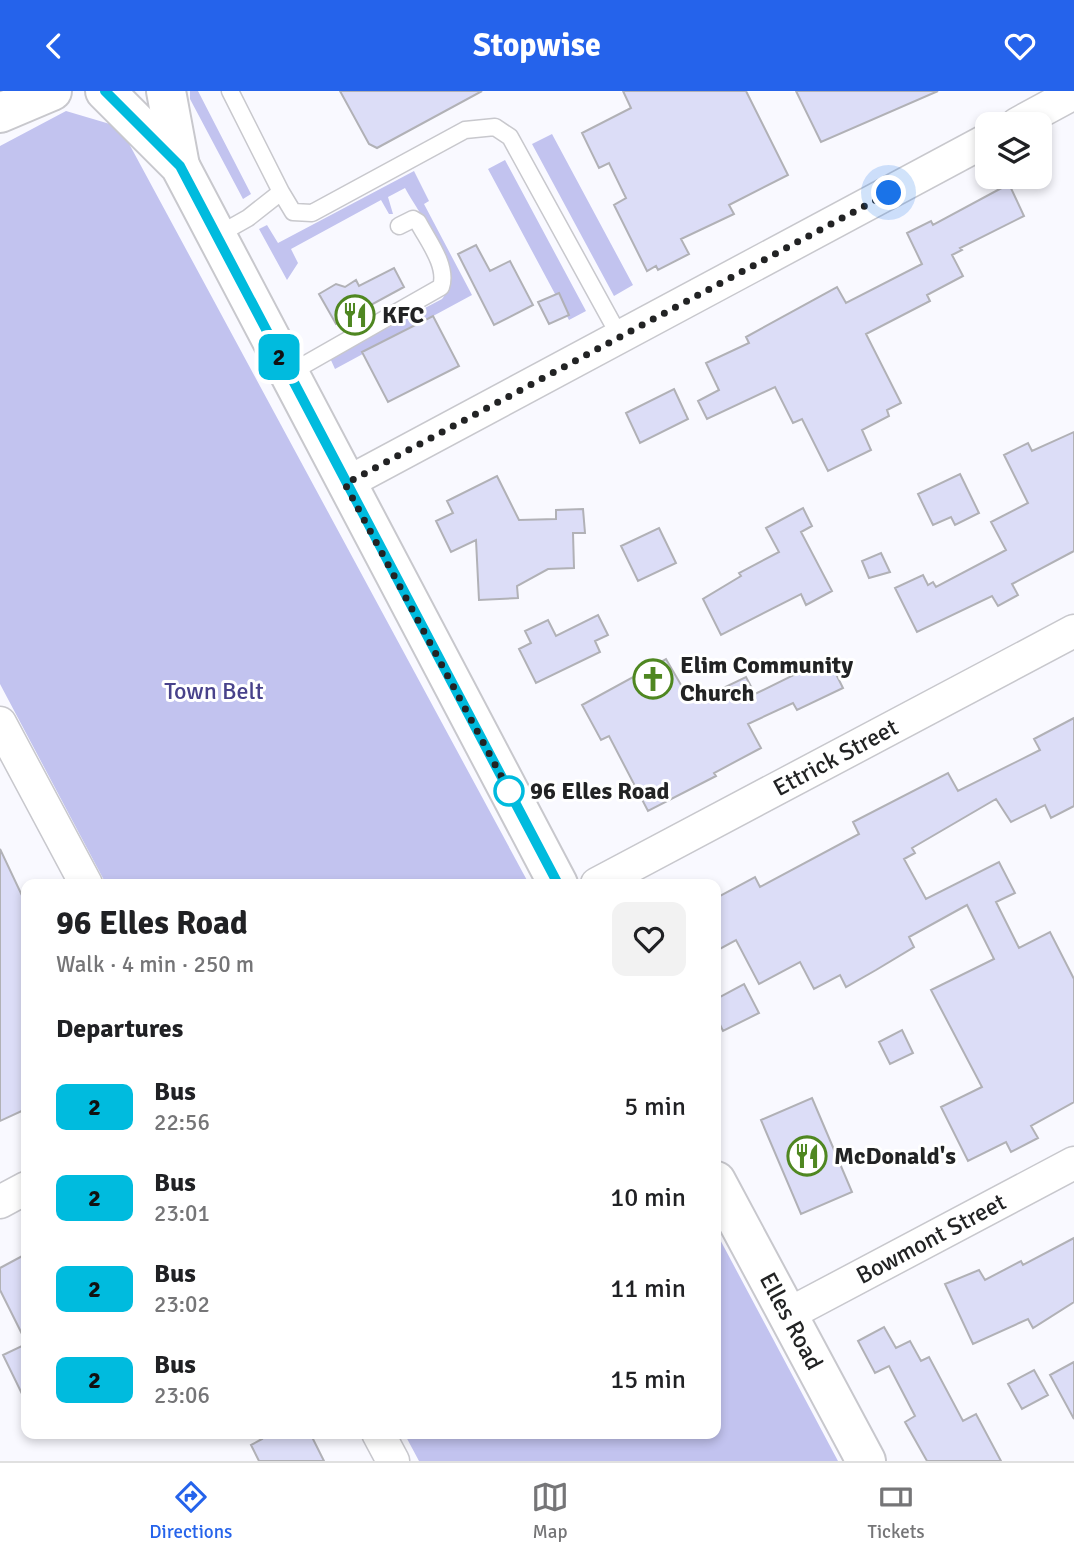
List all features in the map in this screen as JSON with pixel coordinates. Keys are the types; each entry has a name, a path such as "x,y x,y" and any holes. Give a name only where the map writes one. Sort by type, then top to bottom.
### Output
{"main road":[{"path":"0,113 52,91"},
{"path":"105,91 180,166"},
{"path":"166,91 180,166 345,484 555,879"},
{"name":"Elles Road","path":"721,1190 866,1461"}],"street":[{"path":"1039,112 1074,93"},
{"path":"345,484 975,146"},
{"name":"Ettrick Street","path":"606,879 1074,631"},
{"path":"0,723 83,879"},
{"name":"Bowmont Street","path":"787,1315 1074,1163"},
{"path":"0,1202 21,1191"},
{"path":"381,1439 393,1461"}],"lane":[{"path":"229,91 293,212 312,213 465,130 495,127 510,138 620,337"},
{"path":"216,236 248,218 281,193"},
{"path":"288,374 441,287 444,278 442,267 418,222 407,221 399,226"}],"green space":[{"path":"190,91 198,91 251,194 243,199 190,99"},
{"name":"Town Belt","path":"66,111 120,127 526,879 103,879 0,684 0,146"},
{"path":"552,134 633,285 614,296 532,144"},
{"path":"505,160 586,311 569,320 488,169"},
{"path":"414,171 429,201 424,204 472,295 335,369 330,358 442,299 448,287 448,274 438,244 405,188 388,197 393,214 389,214 381,200 291,249 298,263 287,280 259,229 267,225 278,243"},
{"path":"721,1241 838,1461 419,1461 407,1439 721,1439"}],"building":[{"path":"340,91 482,91 377,148 369,144"},
{"path":"623,91 746,91 788,175 729,205 734,214 681,239 689,254 658,270 656,266 647,271 614,205 626,198 609,163 599,168 582,133 631,108"},
{"path":"796,91 938,91 821,142"},
{"path":"1000,189 1011,189 1024,216 960,248 962,250 952,255 963,276 927,295 930,301 866,334 901,403 887,410 889,416 862,430 871,450 828,471 802,419 793,423 775,387 707,419 698,401 719,390 706,363 749,343 746,337 837,287 846,303 922,264 907,233 931,221 933,225"},
{"path":"476,245 490,271 510,261 533,305 494,325 458,254"},
{"path":"394,268 404,287 336,324 319,294 336,284 345,287 356,280 359,286"},
{"path":"559,293 569,315 549,324 538,302"},
{"path":"433,316 459,366 388,402 362,352"},
{"path":"674,389 688,419 640,443 626,413"},
{"path":"1074,432 1074,551 1012,584 1018,595 998,606 992,596 917,632 895,588 923,575 928,585 933,582 936,587 1006,550 991,522 1028,503 1004,455 1028,443 1032,451"},
{"path":"960,474 979,513 955,525 951,517 933,525 918,494"},
{"path":"497,476 519,520 556,519 556,510 583,509 585,533 573,533 574,568 548,569 517,586 518,598 479,600 476,540 451,552 436,521 453,513 447,501"},
{"path":"803,508 812,526 801,532 832,591 806,605 801,594 721,635 703,599 741,576 739,573 779,552 766,528"},
{"path":"659,528 676,563 638,581 621,546"},
{"path":"881,553 890,572 869,578 862,561"},
{"path":"598,615 608,635 595,641 600,652 536,683 519,649 531,643 525,631 548,620 556,636"},
{"path":"828,658 843,688 797,710 793,703 748,724 761,748 714,773 716,776 648,811 609,736 601,740 582,705 666,659 688,697 708,688 711,694 746,677 755,694"},
{"path":"1074,718 1074,806 1051,818 1045,805 1011,822 996,799 912,848 915,853 904,859 926,899 999,862 1015,893 996,902 1019,948 1050,932 1074,979 1074,1102 1031,1126 1038,1138 1011,1152 1006,1142 968,1161 941,1107 982,1087 931,990 994,959 967,905 909,937 914,947 846,987 840,975 814,989 800,962 759,984 736,940 721,948 721,895 755,877 760,887 859,834 853,822 948,773 958,791 1040,750 1034,739"},
{"path":"0,849 21,893 21,1111 0,1121"},
{"path":"744,984 759,1013 723,1031 721,996"},
{"path":"902,1030 913,1053 890,1064 879,1042"},
{"name":"McDonald's","path":"812,1098 852,1192 801,1214 761,1120"},
{"path":"1074,1238 1074,1302 1033,1328 1028,1319 973,1344 945,1284 979,1270 985,1280 1021,1261 1023,1265"},
{"path":"21,1257 21,1332 0,1290 0,1268"},
{"path":"884,1327 896,1348 910,1341 921,1361 929,1357 963,1421 976,1414 1001,1461 927,1461 905,1422 915,1416 889,1366 875,1373 858,1341"},
{"path":"21,1346 21,1392 3,1355"},
{"path":"1074,1362 1074,1419 1050,1375"},
{"path":"1034,1370 1048,1395 1022,1409 1008,1384"},
{"path":"262,1439 313,1439 324,1461 259,1461 251,1445"}],"bus line":[{"name":"2","path":"105,91 180,166 345,484 555,879"}],"place":[{"name":"KFC","path":"355,315"},
{"name":"Elim Community Church","path":"653,679"},
{"name":"96 Elles Road","path":"509,791"},
{"name":"McDonald's","path":"807,1156"}],"route":[{"path":"509,791 514,800 345,484 889,193"}]}
